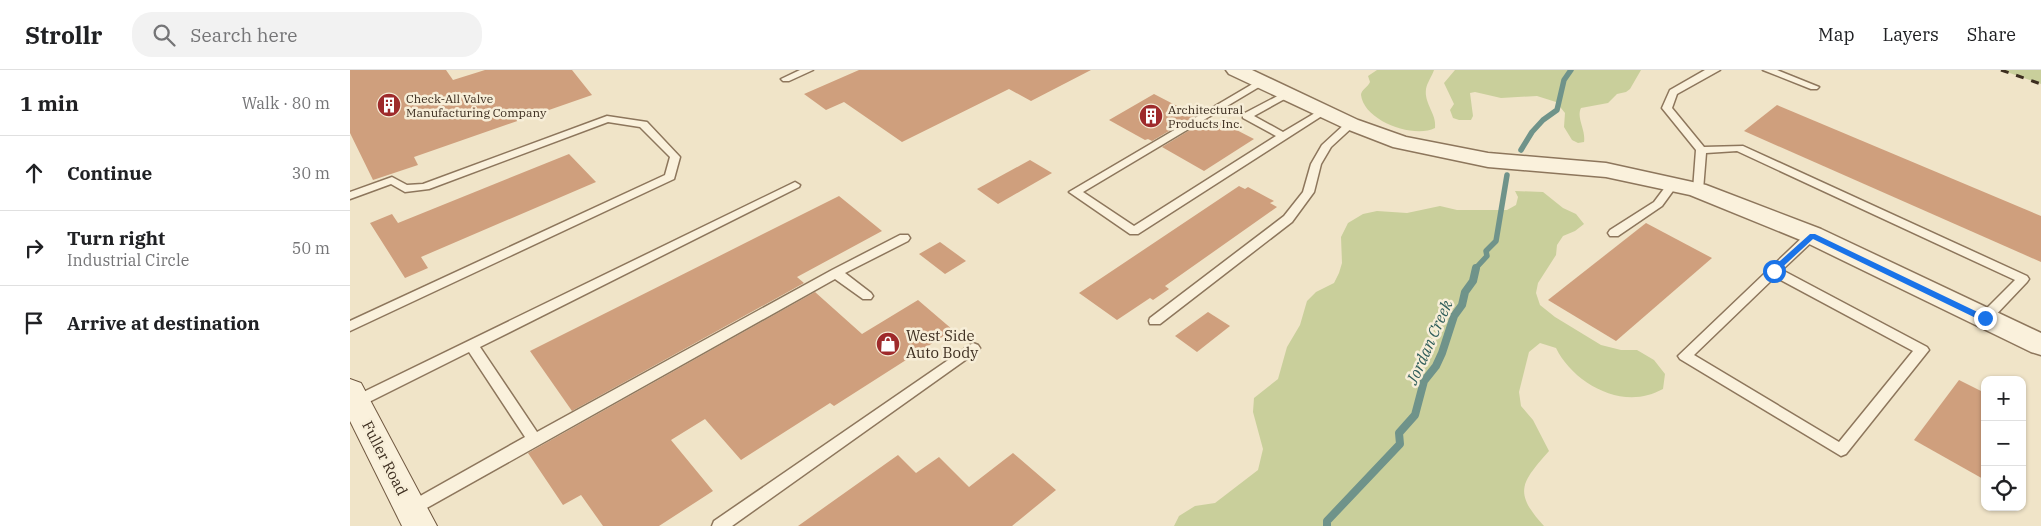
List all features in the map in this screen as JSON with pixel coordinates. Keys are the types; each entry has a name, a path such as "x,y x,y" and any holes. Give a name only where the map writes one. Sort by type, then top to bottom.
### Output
{"street":[{"path":"1236,70 1323,112 1401,142 1461,156 1488,160 1606,170 1698,190 1812,235 2041,345"},
{"name":"Fuller Road","path":"353,396 415,517"}],"lane":[{"path":"786,79 808,70"},
{"path":"1698,190 1702,150 1667,108 1673,92 1705,73 1715,70"},
{"path":"1768,70 1814,87"},
{"path":"1261,82 1075,192 1134,231 1323,112"},
{"path":"1283,136 1247,116 1295,98"},
{"path":"350,196 392,180 405,189 425,187 607,119 643,124 675,157 670,177 350,326"},
{"path":"1155,321 1288,219 1308,192 1316,164 1327,145 1351,124"},
{"path":"1702,150 1740,148 2023,279 1985,318"},
{"path":"353,396 471,344 795,184"},
{"path":"1614,233 1658,204 1673,184"},
{"path":"1774,271 1922,350 1841,450 1685,356 1774,271 1812,235"},
{"path":"415,517 533,440 836,273 904,238"},
{"path":"836,273 867,296"},
{"path":"471,344 533,440"},
{"path":"720,526 973,348"}],"green space":[{"path":"1377,70 1434,70 1426,94 1434,118 1435,128 1426,131 1403,129 1380,120 1371,113 1364,104 1361,95 1370,82 1368,76"},
{"path":"1455,70 1641,70 1630,89 1626,92 1617,94 1608,103 1581,108 1580,116 1584,142 1578,143 1572,140 1564,127 1565,113 1556,102 1537,96 1501,98 1475,92 1470,93 1473,116 1471,120 1453,118 1450,110 1454,104 1444,83"},
{"path":"2001,70 2041,70 2041,84"},
{"path":"1515,191 1543,192 1563,208 1576,214 1584,224 1575,231 1563,236 1557,245 1556,255 1538,283 1536,293 1540,305 1555,317 1601,345 1621,350 1637,350 1654,360 1665,374 1663,389 1648,395 1621,396 1607,393 1582,379 1572,370 1556,348 1540,343 1529,352 1519,392 1521,406 1533,420 1549,451 1532,471 1524,488 1528,504 1544,526 1174,526 1179,516 1195,506 1215,503 1258,470 1263,449 1253,412 1254,398 1278,379 1287,347 1300,325 1307,301 1316,292 1334,283 1342,263 1341,237 1348,223 1363,214 1377,211 1407,213 1440,206 1457,210 1507,210 1516,205 1518,197"}],"building":[{"path":"350,70 446,70 453,80 485,70 572,70 592,95 414,157 418,165 373,180 350,133"},
{"path":"859,70 1091,70 1031,101 1009,89 902,142 844,102 826,110 804,94"},
{"name":"Architectural Products Inc.","path":"1154,94 1181,108 1183,106 1198,114 1152,141 1145,140 1109,120"},
{"path":"1777,105 2041,216 2041,262 1744,131"},
{"path":"1208,119 1218,124 1221,122 1254,139 1204,171 1162,147"},
{"path":"569,154 596,182 421,257 428,268 405,278 370,223 392,214 398,223"},
{"path":"1030,160 1052,173 998,204 977,189"},
{"path":"1239,186 1245,189 1248,187 1274,201 1270,203 1277,207 1165,286 1169,289 1153,300 1150,298 1117,320 1079,293"},
{"path":"839,196 882,231 797,277 804,283 572,411 530,351"},
{"path":"1646,223 1712,258 1616,341 1548,300"},
{"path":"940,242 966,261 945,274 919,254"},
{"path":"815,292 862,334 918,300 953,330 834,406 830,403 741,460 705,419 671,440 713,491 659,526 603,526 581,495 563,505 528,453"},
{"path":"1208,312 1230,326 1197,352 1175,336"},
{"path":"1959,380 1981,391 1981,478 1914,440"},
{"path":"1013,453 1056,490 1012,526 798,526 898,455 916,473 939,457 969,487"}],"waterway":[{"name":"Jordan Creek","path":"1521,150 1532,132 1543,120 1557,110 1564,80 1571,70"},
{"name":"Jordan Creek","path":"1475,269 1487,256 1486,251 1496,241 1507,175"},
{"name":"Jordan Creek","path":"1327,526 1327,521 1400,444 1399,433 1415,415 1424,381 1436,366 1442,353 1454,316 1462,305 1465,292 1473,281 1476,268"}],"railway":[{"path":"2001,70 2041,84"}],"place":[{"name":"Check-All Valve Manufacturing Company","path":"389,105"},
{"name":"Architectural Products Inc.","path":"1151,116"},
{"name":"West Side Auto Body","path":"888,344"}],"route":[{"path":"1774,271 1812,235 1985,318"}]}
